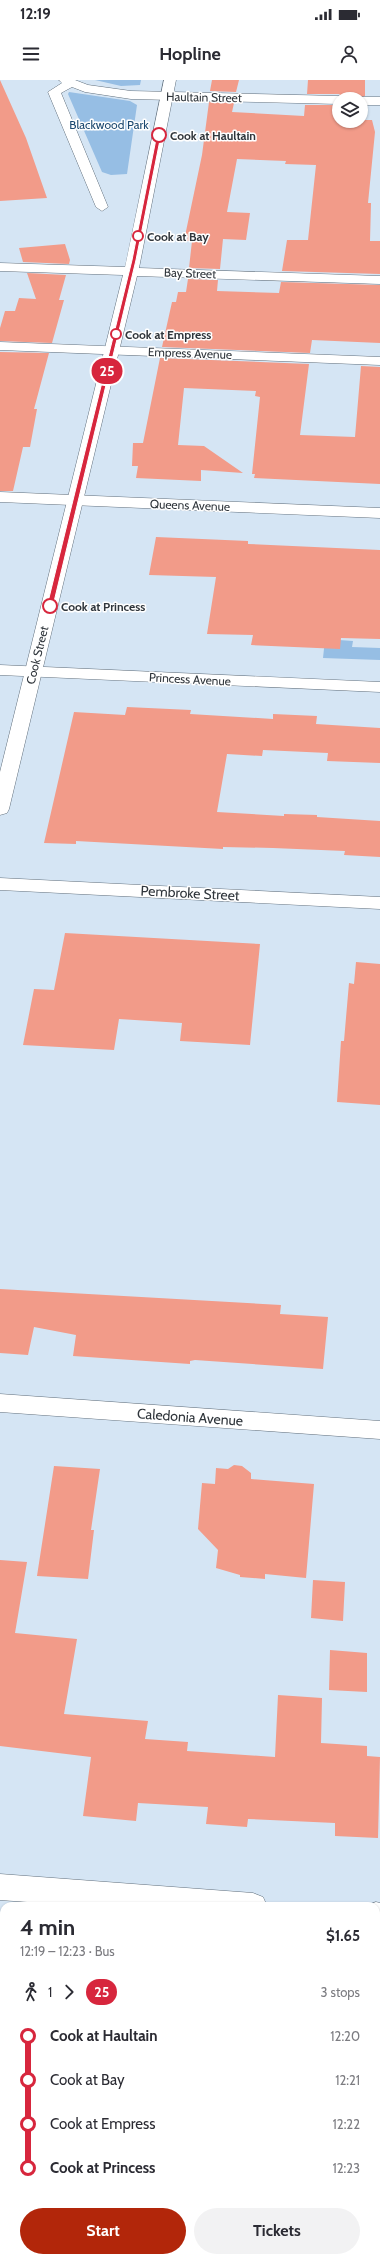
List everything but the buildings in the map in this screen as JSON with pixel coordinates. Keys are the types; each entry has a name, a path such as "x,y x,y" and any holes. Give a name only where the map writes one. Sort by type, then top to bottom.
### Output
{"street":[{"name":"Cook Street","path":"0,809 131,271 170,80"},
{"name":"Haultain Street","path":"68,82 104,92 166,96 332,100"},
{"path":"68,82 54,92 102,207"},
{"path":"368,101 380,101"},
{"name":"Bay Street","path":"0,266 380,280"},
{"name":"Empress Avenue","path":"0,346 380,361"},
{"name":"Queens Avenue","path":"0,497 380,512"},
{"name":"Princess Avenue","path":"0,670 380,687"},
{"name":"Pembroke Street","path":"0,884 380,903"},
{"name":"Caledonia Avenue","path":"0,1403 380,1430"},
{"path":"0,1887 200,1902"}],"green space":[{"name":"Blackwood Park","path":"95,80 141,80 140,85 121,86"},
{"name":"Blackwood Park","path":"69,92 130,101 137,105 127,174 111,175 102,172 68,94"},
{"path":"325,639 353,641 352,647 380,648 380,660 323,658"}],"bus line":[{"name":"25","path":"50,606 134,260 159,135"}],"place":[{"name":"Cook at Haultain","path":"159,135"},
{"name":"Cook at Bay","path":"138,236"},
{"name":"Cook at Empress","path":"116,334"},
{"name":"Cook at Princess","path":"50,606"}]}
